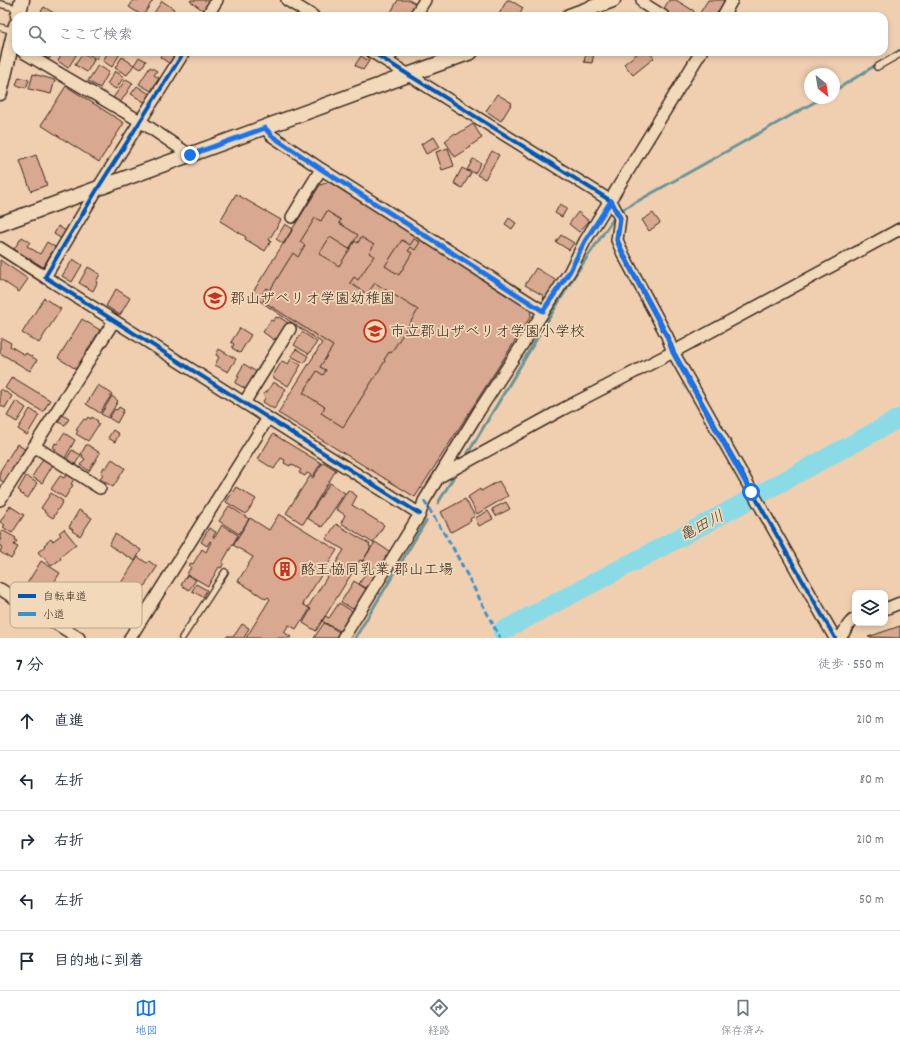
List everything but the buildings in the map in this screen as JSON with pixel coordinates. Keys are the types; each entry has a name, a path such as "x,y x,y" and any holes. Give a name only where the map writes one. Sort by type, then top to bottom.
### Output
{"street":[{"path":"210,12 217,0"},
{"path":"287,0 306,12"},
{"path":"418,12 425,0"},
{"path":"580,12 613,0"},
{"path":"642,0 644,4 657,12"},
{"path":"725,12 732,0"},
{"path":"0,93 13,56"},
{"path":"30,56 140,121 190,155"},
{"path":"45,277 98,188 181,56"},
{"path":"0,224 460,56"},
{"path":"343,638 420,514 424,501 543,311 570,271 585,241 612,204 699,56"},
{"path":"390,57 408,75 612,204 620,218 617,240 667,336 673,352 757,503 835,638"},
{"path":"265,128 272,136 321,169 543,311"},
{"path":"292,217 321,169"},
{"path":"439,477 900,229"},
{"path":"0,248 420,514"},
{"path":"0,500 114,321"},
{"path":"244,403 290,330"},
{"path":"142,619 268,418"},
{"path":"34,446 100,488"},
{"path":"0,589 10,595"},
{"path":"888,608 900,603"},
{"path":"839,638 842,636 846,626 852,621"},
{"path":"63,628 79,638"},
{"path":"130,638 136,628"}],"lane":[{"path":"0,4 20,8"},
{"path":"0,27 12,28"},
{"path":"877,67 900,54"},
{"path":"182,638 225,572"}],"waterway":[{"path":"840,87 900,50"},
{"path":"620,211 811,104"},
{"path":"468,453 575,275 616,215"},
{"name":"亀田川","path":"502,631 675,540 900,418"},
{"path":"438,503 453,478"},
{"path":"355,638 426,521"}],"marked path":[{"path":"424,501 452,546 500,638"}],"cycle path":[{"path":"181,56 98,188 45,277 420,514"},
{"path":"378,56 611,201 620,218 617,240 667,336 673,352 835,638"}],"place":[{"name":"郡山ザベリオ学園幼稚園","path":"215,298"},
{"name":"市立郡山ザベリオ学園小学校","path":"375,331"},
{"name":"酪王協同乳業 郡山工場","path":"285,569"}],"route":[{"path":"190,155 265,128 272,136 321,169 543,311 570,271 583,248 585,241 611,201 620,218 617,240 623,254 667,336 673,352 751,492"}]}
